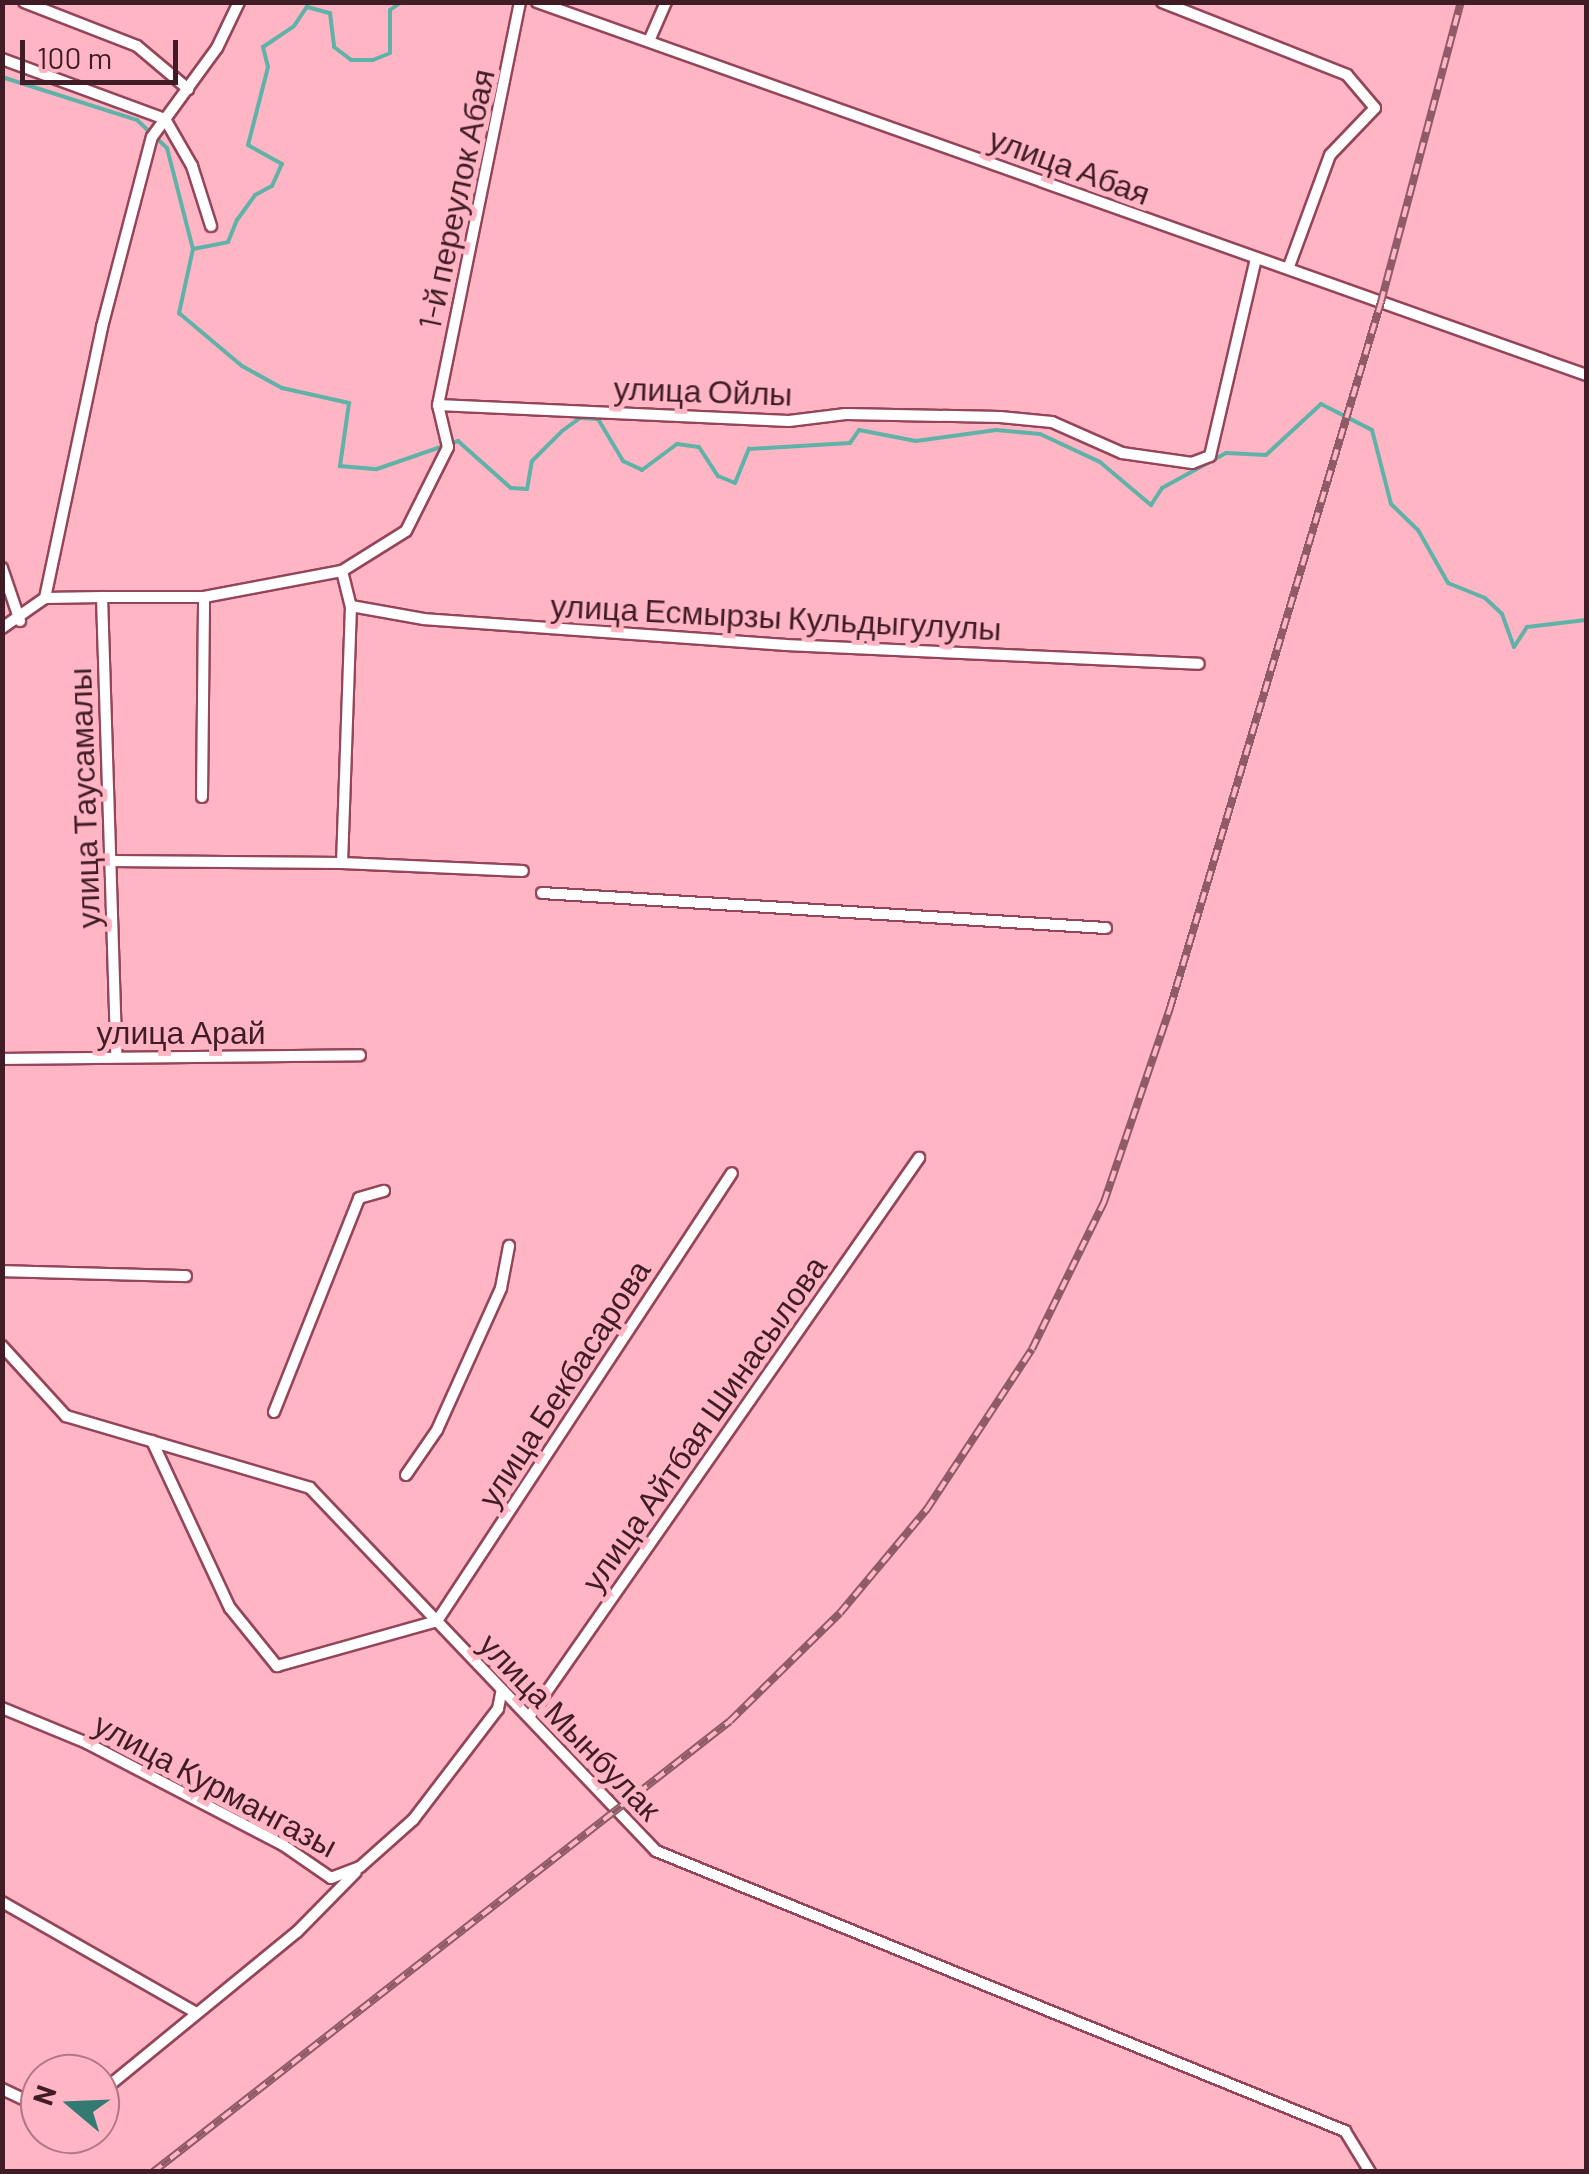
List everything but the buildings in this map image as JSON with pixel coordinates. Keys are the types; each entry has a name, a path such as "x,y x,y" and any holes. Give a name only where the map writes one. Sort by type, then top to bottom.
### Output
{"street":[{"path":"24,2 137,46 188,88"},
{"path":"2,628 20,621 45,598 102,328 152,137 188,88 238,2"},
{"name":"1-й переулок Абая","path":"438,405 520,2"},
{"name":"улица Абая","path":"537,2 1586,375"},
{"path":"649,41 666,2"},
{"path":"1162,2 1347,75 1376,108 1330,154 1288,269"},
{"path":"2,58 166,119 192,166 211,226"},
{"name":"улица Ойлы","path":"438,405 789,421 846,414 1018,419 1052,422 1164,463 1192,463 1210,456 1256,258"},
{"path":"45,598 204,597 342,571 406,531 448,447 438,405"},
{"path":"2,568 20,621"},
{"path":"342,571 351,606 342,863"},
{"name":"улица Таусамалы","path":"102,597 116,1055"},
{"path":"202,797 204,597"},
{"name":"улица Есмырзы Кульдыгулулы","path":"351,606 424,620 785,646 1199,664"},
{"path":"110,861 342,863 523,871"},
{"path":"542,894 1106,928"},
{"name":"улица Арай","path":"2,1059 116,1055 360,1056"},
{"name":"улица Айтбая Шинасылова","path":"528,1717 919,1158"},
{"name":"улица Бекбасарова","path":"437,1621 732,1173"},
{"path":"274,1412 360,1198 384,1191"},
{"path":"406,1475 437,1430 501,1288 510,1246"},
{"path":"2,1272 186,1276"},
{"name":"улица Мынбулак","path":"2,1346 66,1416 310,1488 656,1851 1345,2131 1370,2172"},
{"path":"152,1441 230,1608 277,1666 437,1621"},
{"name":"улица Курмангазы","path":"2,1708 104,1752 283,1844 331,1878 360,1868 413,1820 498,1709 502,1690"},
{"path":"120,2076 296,1932 360,1868"},
{"path":"2,1902 195,2012"}],"waterway":[{"path":"193,249 228,242 237,220 255,195 272,186 282,164 248,145 268,67 263,47 294,26 307,7 330,13 334,47 351,60 373,60 390,53 390,10 401,2"},
{"path":"2,77 137,120 167,148 193,249 179,313 242,366 282,388 349,403 340,466 377,469 458,441 511,488 527,489 532,461 580,418 598,419 623,461 642,470 677,444 699,447 718,476 735,483 749,449 850,443 859,430 916,441 996,430 1040,434 1100,462 1151,505 1162,488 1226,453 1266,455 1321,404 1372,430 1391,504 1418,530 1448,583 1485,598 1502,614 1514,647 1527,627 1586,620"}],"railway":[{"path":"153,2172 730,1721 840,1613 927,1509 1032,1349 1104,1202 1170,1008 1381,302 1461,2"}]}
